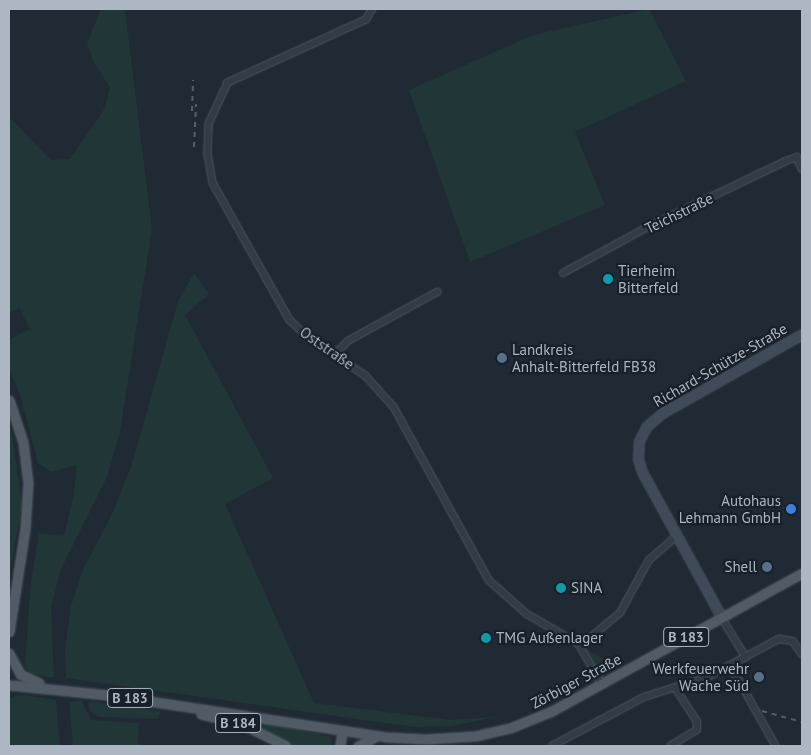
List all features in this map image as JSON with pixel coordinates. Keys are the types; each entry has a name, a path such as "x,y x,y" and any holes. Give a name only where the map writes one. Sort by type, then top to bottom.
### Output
{"main road":[{"path":"9,400 23,442 28,483 26,522 9,632"},
{"name":"Zörbiger Straße","path":"342,731 377,736 434,739 495,732 542,716 802,573"},
{"name":"B 183","path":"9,653 20,674 47,688"},
{"name":"B 183","path":"9,685 47,688 188,707 342,731"},
{"name":"B 184","path":"188,707 201,714 246,726 286,746"},
{"path":"340,746 342,731"},
{"path":"358,746 377,736"}],"street":[{"name":"Oststraße","path":"373,9 366,20 228,83 211,118 208,132 209,164 213,183 274,295 298,328 376,385 394,407 489,580 526,614 580,646 602,684"},
{"name":"Teichstraße","path":"563,273 644,229 797,157 802,169"},
{"path":"335,354 348,342 437,292"},
{"name":"Richard-Schütze-Straße","path":"678,535 642,472 638,446 646,427 662,413 802,334"},
{"path":"580,646 620,613 649,560 678,535 722,618 746,657"},
{"path":"552,746 644,697 675,688 731,666 783,638 793,641 802,654"},
{"path":"731,666 776,746"},
{"path":"670,746 697,730 697,722 675,688"}],"green space":[{"path":"101,9 125,9 152,229 120,432 107,477 61,569 51,607 54,677 47,677 31,673 25,667 30,590 39,533 64,536 73,498 77,465 51,472 38,463 20,394 9,370 9,340 30,329 19,308 9,313 9,117 51,160 70,159 105,108 110,87 94,63 87,43"},
{"path":"649,9 686,81 575,132 605,205 470,262 409,90 533,35"},
{"path":"194,273 209,294 185,315 273,478 225,504 314,703 450,720 497,717 451,726 414,727 66,678 65,648 71,606 83,569 112,514 132,464 178,301"},
{"path":"9,412 22,505 9,578"},
{"path":"586,649 618,667 604,675 601,674"},
{"path":"24,695 56,700 60,746 9,746 9,698"},
{"path":"81,700 91,720 139,723 138,745 73,746 69,702"},
{"path":"91,701 161,711 158,719 98,717 90,711 88,703"},
{"path":"241,717 332,737 331,746 289,746 240,721"}],"railway":[{"path":"192,111 193,80"},
{"path":"194,147 196,104"},
{"path":"762,711 802,722"}],"place":[{"name":"Tierheim Bitterfeld","path":"608,279"},
{"name":"Landkreis Anhalt-Bitterfeld FB38","path":"502,358"},
{"name":"Autohaus Lehmann GmbH","path":"791,509"},
{"name":"Shell","path":"767,567"},
{"name":"SINA","path":"561,588"},
{"name":"TMG Außenlager","path":"486,638"},
{"name":"Werkfeuerwehr Wache Süd","path":"759,677"}]}
